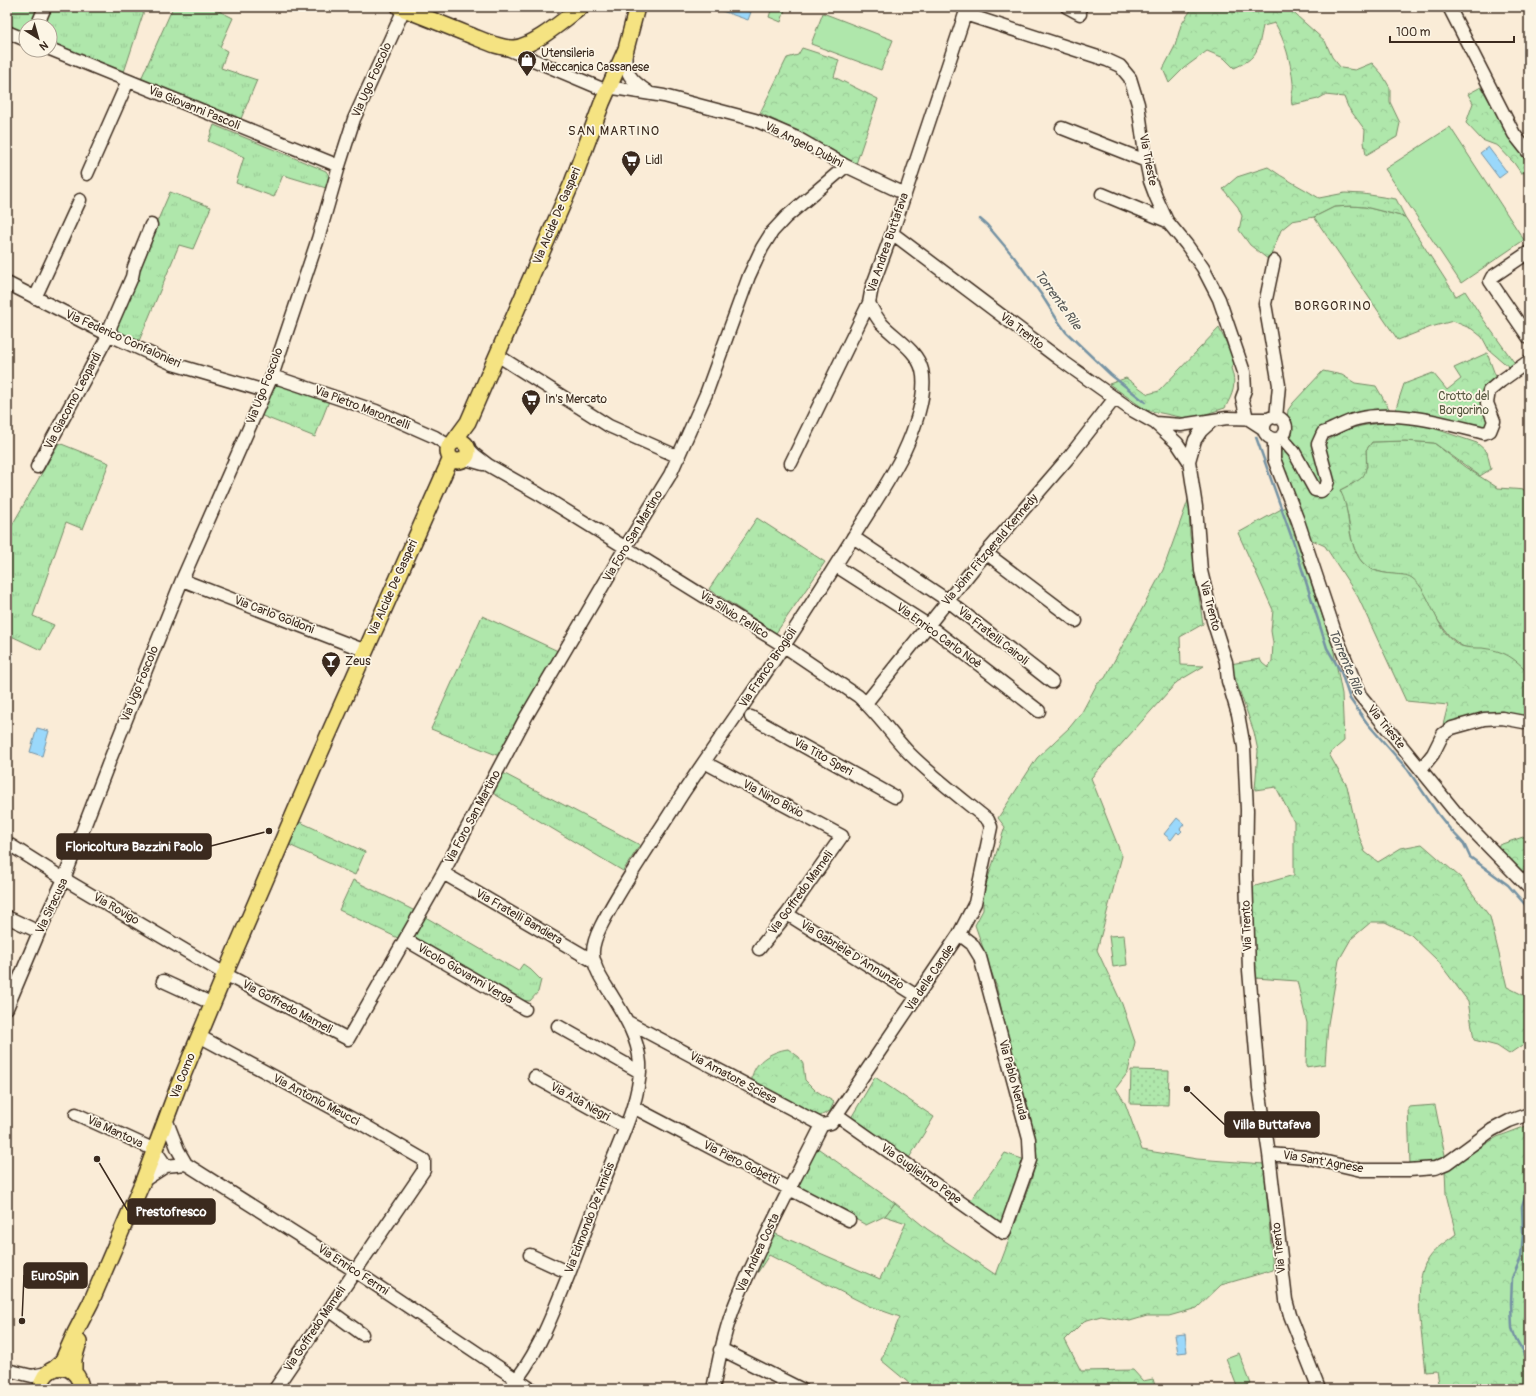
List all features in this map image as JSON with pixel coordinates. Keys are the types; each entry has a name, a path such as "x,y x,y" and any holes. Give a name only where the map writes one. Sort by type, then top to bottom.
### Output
{"main road":[{"path":"402,8 504,47 514,48 535,40 581,7"},
{"name":"Via Alcide De Gasperi","path":"278,851 366,651 458,450 468,422 569,190 626,49 637,7"},
{"name":"Via Como","path":"40,1389 43,1378 65,1358 75,1333 91,1302 143,1181 199,1036 278,851"},
{"name":"Via Como","path":"74,1373 74,1359 91,1302"},
{"path":"50,1371 64,1368 74,1373 78,1377 81,1389"}],"street":[{"path":"41,18 46,7"},
{"path":"1067,7 1080,14"},
{"path":"1449,7 1514,134 1529,153"},
{"name":"Via Ugo Foscolo","path":"111,757 182,580 272,376 318,239 354,120 402,8"},
{"name":"Via Trieste","path":"966,11 1107,60 1120,66 1130,78 1138,104 1146,161 1154,192 1167,220 1203,268 1219,299 1244,372 1245,390 1242,398 1227,418"},
{"name":"Via Andrea Buttafava","path":"791,463 869,303 872,287 892,233 966,11"},
{"path":"7,32 18,37"},
{"path":"504,47 608,91"},
{"name":"Via Angelo Dubini","path":"626,49 624,62 636,84"},
{"name":"Via Giovanni Pascoli","path":"58,52 339,166"},
{"name":"Via Angelo Dubini","path":"614,76 622,77 653,94"},
{"path":"87,174 128,81"},
{"name":"Via Angelo Dubini","path":"608,91 614,88 664,96 755,120 797,138 846,166 905,194"},
{"path":"1062,128 1146,161"},
{"name":"Via Foro San Martino","path":"348,1039 406,940 526,717 625,548 670,475 706,394 749,276 762,248 772,232 786,217 846,166"},
{"path":"1102,194 1167,220"},
{"path":"35,298 80,200"},
{"name":"Via Giacomo Leopardi","path":"38,467 109,334 111,325 132,277 134,267 152,225"},
{"name":"Via Trento","path":"892,233 1058,358 1130,409 1155,423 1177,443 1189,461"},
{"path":"1529,252 1492,277 1490,281 1529,338"},
{"path":"1274,261 1265,304 1279,385 1268,436 1278,438 1294,452 1315,490 1321,491 1326,487 1328,481 1318,444 1323,433 1357,419 1380,416 1424,419 1484,433 1490,431 1494,421 1487,403 1489,391 1501,380 1529,361"},
{"name":"Via Federico Confalonieri","path":"7,283 35,298 173,364 265,391"},
{"name":"Via Franco Brogioli","path":"633,1034 628,1022 605,984 593,956 594,944 600,929 626,882 704,762 744,713 784,646 836,566 876,501 903,453 915,425 923,385 922,371 916,357 884,326 875,315 869,303"},
{"path":"497,355 609,426 679,457"},
{"name":"Via Pietro Maroncelli","path":"272,376 376,411 436,437 458,450"},
{"name":"Via John Fitzgerald Kennedy","path":"866,703 947,600 1069,457 1115,398"},
{"name":"Via Trieste","path":"1242,398 1247,418"},
{"name":"Via Trento","path":"1155,423 1185,425 1227,418 1247,418"},
{"path":"1247,418 1270,422 1283,421 1286,431 1278,438"},
{"name":"Via Trento","path":"1212,421 1201,431 1193,443 1189,461 1196,507 1201,571 1213,621 1226,662 1228,680 1238,714 1244,747 1247,810 1246,875 1249,970 1259,1088 1269,1154 1286,1300 1290,1315 1319,1389"},
{"path":"1185,425 1191,434 1193,443 1177,443 1179,434 1185,425"},
{"name":"Via Trieste","path":"1278,438 1274,459 1298,521 1337,638 1360,695 1457,814 1529,888"},
{"name":"Via Silvio Pellico","path":"458,450 472,461 488,465 538,494 784,646 858,696 866,703 908,752 988,820 992,827"},
{"name":"Via Fratelli Cairoli","path":"853,537 947,600 1052,682"},
{"path":"986,553 1076,621"},
{"name":"Via Enrico Carlo Noè","path":"836,566 928,625 1039,711"},
{"name":"Via Carlo Goldoni","path":"182,580 366,651"},
{"name":"Via Tito Speri","path":"744,713 895,797"},
{"path":"1421,769 1433,754 1443,734 1452,728 1484,719 1502,718 1529,723"},
{"name":"Via Siracusa","path":"7,1008 64,879 111,757"},
{"name":"Via Nino Bixio","path":"704,762 842,836"},
{"name":"Via delle Candie","path":"837,1115 959,934 975,903 992,827"},
{"name":"Via Goffredo Mameli","path":"759,950 842,836"},
{"name":"Via Rovigo","path":"7,843 64,879 225,974"},
{"name":"Via Fratelli Bandiera","path":"443,873 595,962"},
{"name":"Via Gabriele D'Annunzio","path":"786,914 917,996"},
{"path":"7,917 40,932"},
{"name":"Via Pablo Neruda","path":"959,934 972,944 980,957 1029,1139 1030,1160 1004,1233"},
{"name":"Vicolo Giovanni Verga","path":"406,940 524,1009"},
{"name":"Via Goffredo Mameli","path":"225,974 348,1039"},
{"path":"163,981 213,1004"},
{"name":"Via Amatore Sciesa","path":"628,1022 822,1125"},
{"path":"558,1026 640,1072"},
{"name":"Via Edmondo De Amicis","path":"509,1389 527,1366 546,1331 633,1108 640,1072 638,1050 633,1034"},
{"name":"Via Antonio Meucci","path":"199,1036 362,1124 424,1160 424,1170"},
{"name":"Via Ada Negri","path":"535,1076 625,1127"},
{"name":"Via Piero Gobetti","path":"633,1108 849,1220"},
{"name":"Via Mantova","path":"76,1114 155,1148"},
{"name":"Via Sant'Agnese","path":"1269,1154 1305,1157 1361,1170 1408,1170 1435,1168 1447,1163 1492,1130 1509,1121 1529,1114"},
{"path":"822,1125 831,1123 837,1115"},
{"name":"Via Guglielmo Pepe","path":"837,1115 1004,1233"},
{"name":"Via Enrico Fermi","path":"166,1119 178,1150 186,1164 355,1271 517,1379"},
{"name":"Via Andrea Costa","path":"713,1389 720,1350 738,1295 771,1224 822,1125"},
{"path":"155,1148 178,1150"},
{"path":"155,1148 166,1166"},
{"path":"143,1181 166,1166 186,1164"},
{"name":"Via Goffredo Mameli","path":"275,1389 424,1170"},
{"path":"530,1255 569,1273"},
{"path":"328,1310 362,1334"},
{"path":"720,1350 727,1352 801,1389"},
{"path":"7,1370 32,1376 50,1371"},
{"path":"7,1374 28,1382 40,1389"},
{"path":"517,1379 531,1389"}],"green space":[{"path":"7,7 41,7 36,18 18,18 18,30 7,25"},
{"path":"52,7 131,7 144,11 124,72 58,46 58,18 47,18"},
{"path":"173,7 211,7 233,18 220,47 227,51 221,68 257,80 240,121 141,79"},
{"path":"772,7 786,7 781,22 769,17"},
{"path":"1193,7 1287,7 1325,41 1332,57 1341,68 1355,70 1372,63 1382,74 1390,88 1390,102 1400,123 1397,137 1366,155 1364,142 1365,130 1348,107 1344,97 1325,95 1318,99 1292,105 1291,99 1293,86 1291,67 1285,44 1275,23 1263,26 1256,52 1248,61 1234,68 1224,58 1207,51 1184,68 1169,83 1163,69 1175,46 1181,25"},
{"path":"823,13 893,40 881,70 811,44"},
{"path":"802,48 839,60 834,77 878,99 856,164 829,148 760,113 787,58 798,55"},
{"path":"1481,87 1509,135 1529,163 1529,172 1521,173 1498,146 1482,140 1466,123 1473,103 1468,94"},
{"path":"214,125 326,171 329,176 326,188 283,175 274,197 236,183 244,157 208,141"},
{"path":"1450,127 1524,240 1461,283 1385,169"},
{"path":"1268,167 1319,198 1345,193 1396,199 1405,217 1365,207 1334,207 1314,217 1292,221 1281,230 1269,260 1250,245 1239,230 1242,216 1238,207 1223,189 1237,177"},
{"path":"170,192 211,207 193,249 179,245 139,341 111,328"},
{"path":"1334,207 1365,207 1405,217 1456,296 1465,291 1516,365 1509,367 1489,350 1482,337 1472,329 1453,321 1431,327 1398,340 1314,217"},
{"path":"1219,328 1236,362 1231,368 1234,384 1225,408 1190,419 1146,410 1109,384 1126,378 1148,394 1159,391"},
{"name":"Crotto del Borgorino","path":"1487,353 1497,380 1486,390 1491,422 1488,429 1395,411 1404,384 1433,373 1447,390 1461,379 1454,368"},
{"path":"1323,371 1342,375 1355,383 1376,386 1391,412 1319,433 1322,480 1318,483 1314,480 1291,441 1287,419 1288,410 1293,403"},
{"path":"278,384 329,401 315,437 260,415 274,385"},
{"path":"1393,422 1424,425 1477,443 1487,452 1491,469 1480,476 1434,443 1405,441 1372,442 1366,450 1366,467 1363,476 1359,480 1340,490 1346,506 1354,548 1361,561 1369,568 1378,572 1405,575 1412,578 1419,584 1439,622 1452,640 1463,647 1490,649 1503,653 1523,667 1529,673 1529,718 1509,713 1481,713 1443,725 1448,705 1406,701 1358,597 1325,546 1310,539 1280,454 1283,448 1320,494 1326,442 1334,436 1350,429 1366,425"},
{"path":"1405,441 1434,443 1465,467 1498,488 1526,490 1529,488 1529,673 1522,666 1462,646 1450,637 1430,607 1403,575 1388,574 1376,571 1360,560 1352,542 1347,513 1340,490 1354,483 1367,467 1366,450 1372,442"},
{"path":"59,443 109,463 83,529 66,522 33,616 54,625 41,650 7,634 7,534"},
{"path":"1189,498 1190,535 1203,624 1180,637 1181,665 1204,666 1177,682 1091,778 1122,856 1097,950 1122,1004 1135,1042 1128,1072 1116,1088 1125,1103 1142,1150 1197,1159 1264,1164 1273,1270 1221,1285 1197,1308 1169,1316 1147,1316 1130,1321 1101,1316 1084,1321 1065,1340 1081,1371 1133,1370 1143,1381 1153,1379 1156,1389 916,1389 881,1360 900,1317 869,1306 769,1255 758,1272 746,1266 769,1231 880,1279 906,1223 885,1216 895,1203 927,1229 996,1275 1031,1181 1037,1157 1030,1114 1010,1047 996,985 975,925 983,910 983,893 1005,827 998,818 1037,758 1070,727 1082,712 1097,684 1105,678 1163,570"},
{"path":"1285,507 1333,647 1342,694 1344,741 1329,754 1347,786 1357,831 1365,852 1378,862 1401,848 1422,844 1461,878 1490,917 1507,987 1529,998 1529,1043 1525,1043 1509,1054 1497,1046 1474,1040 1468,1001 1437,960 1411,935 1385,922 1371,922 1351,939 1339,960 1328,1024 1325,1064 1306,1067 1307,1023 1297,981 1255,978 1252,887 1294,875 1294,822 1276,787 1255,790 1258,751 1254,732 1230,664 1260,659 1268,668 1272,661 1273,643 1271,631 1273,610 1238,533"},
{"path":"757,518 825,562 776,633 709,589"},
{"path":"482,616 558,651 499,756 431,729"},
{"path":"503,773 640,845 623,871 491,792"},
{"path":"298,821 365,852 355,875 287,844"},
{"path":"1529,835 1529,882 1493,847"},
{"path":"353,880 417,912 400,939 339,910"},
{"path":"422,915 518,971 523,964 541,980 538,992 530,1001 515,1000 416,941 414,933"},
{"path":"1124,935 1127,965 1113,967 1109,936"},
{"path":"788,1049 799,1057 803,1064 805,1080 815,1090 834,1102 830,1111 820,1116 752,1083 752,1076 758,1064 763,1059 775,1052"},
{"path":"1131,1070 1169,1071 1168,1105 1130,1104"},
{"path":"875,1077 934,1117 909,1158 851,1118"},
{"path":"1435,1105 1446,1160 1410,1164 1408,1107"},
{"path":"1529,1125 1529,1389 1439,1389 1436,1371 1426,1372 1419,1302 1421,1275 1427,1259 1439,1247 1456,1234 1446,1194 1445,1170 1497,1137"},
{"path":"812,1147 819,1149 895,1203 885,1216 866,1225 796,1186"},
{"path":"1005,1153 1025,1160 1001,1227 970,1201"},
{"path":"1239,1353 1251,1384 1238,1389 1226,1358"}],"water":[{"path":"720,7 730,7 751,12 748,20 719,10"},
{"path":"1488,147 1507,172 1499,178 1480,153"},
{"path":"37,728 49,731 42,756 30,752"},
{"path":"1177,818 1184,824 1180,829 1182,831 1179,834 1177,832 1171,840 1164,834"},
{"path":"1185,1334 1187,1352 1178,1353 1175,1335"}],"waterway":[{"name":"Torrente Rile","path":"980,219 987,225 1014,257 1066,332 1111,375 1145,402"},
{"name":"Torrente Rile","path":"1256,437 1294,544 1327,648 1341,672 1350,699 1367,723 1408,770 1438,814 1464,844 1470,857 1508,885 1529,909"},
{"name":"Torrente Rile","path":"1529,1184 1522,1207 1523,1233 1521,1258 1512,1278 1511,1303 1512,1328 1516,1340 1529,1363"}],"place":[{"name":"Utensileria Meccanica Cassanese","path":"527,77"},
{"name":"Lidl","path":"631,177"},
{"name":"In's Mercato","path":"531,416"},
{"name":"Zeus","path":"331,678"},
{"name":"Floricoltura Bazzini Paolo","path":"269,831"},
{"name":"Villa Buttafava","path":"1187,1089"},
{"name":"Prestofresco","path":"97,1159"},
{"name":"EuroSpin","path":"22,1321"}],"district":[{"name":"SAN MARTINO","path":"614,131"},
{"name":"BORGORINO","path":"1333,306"}]}
